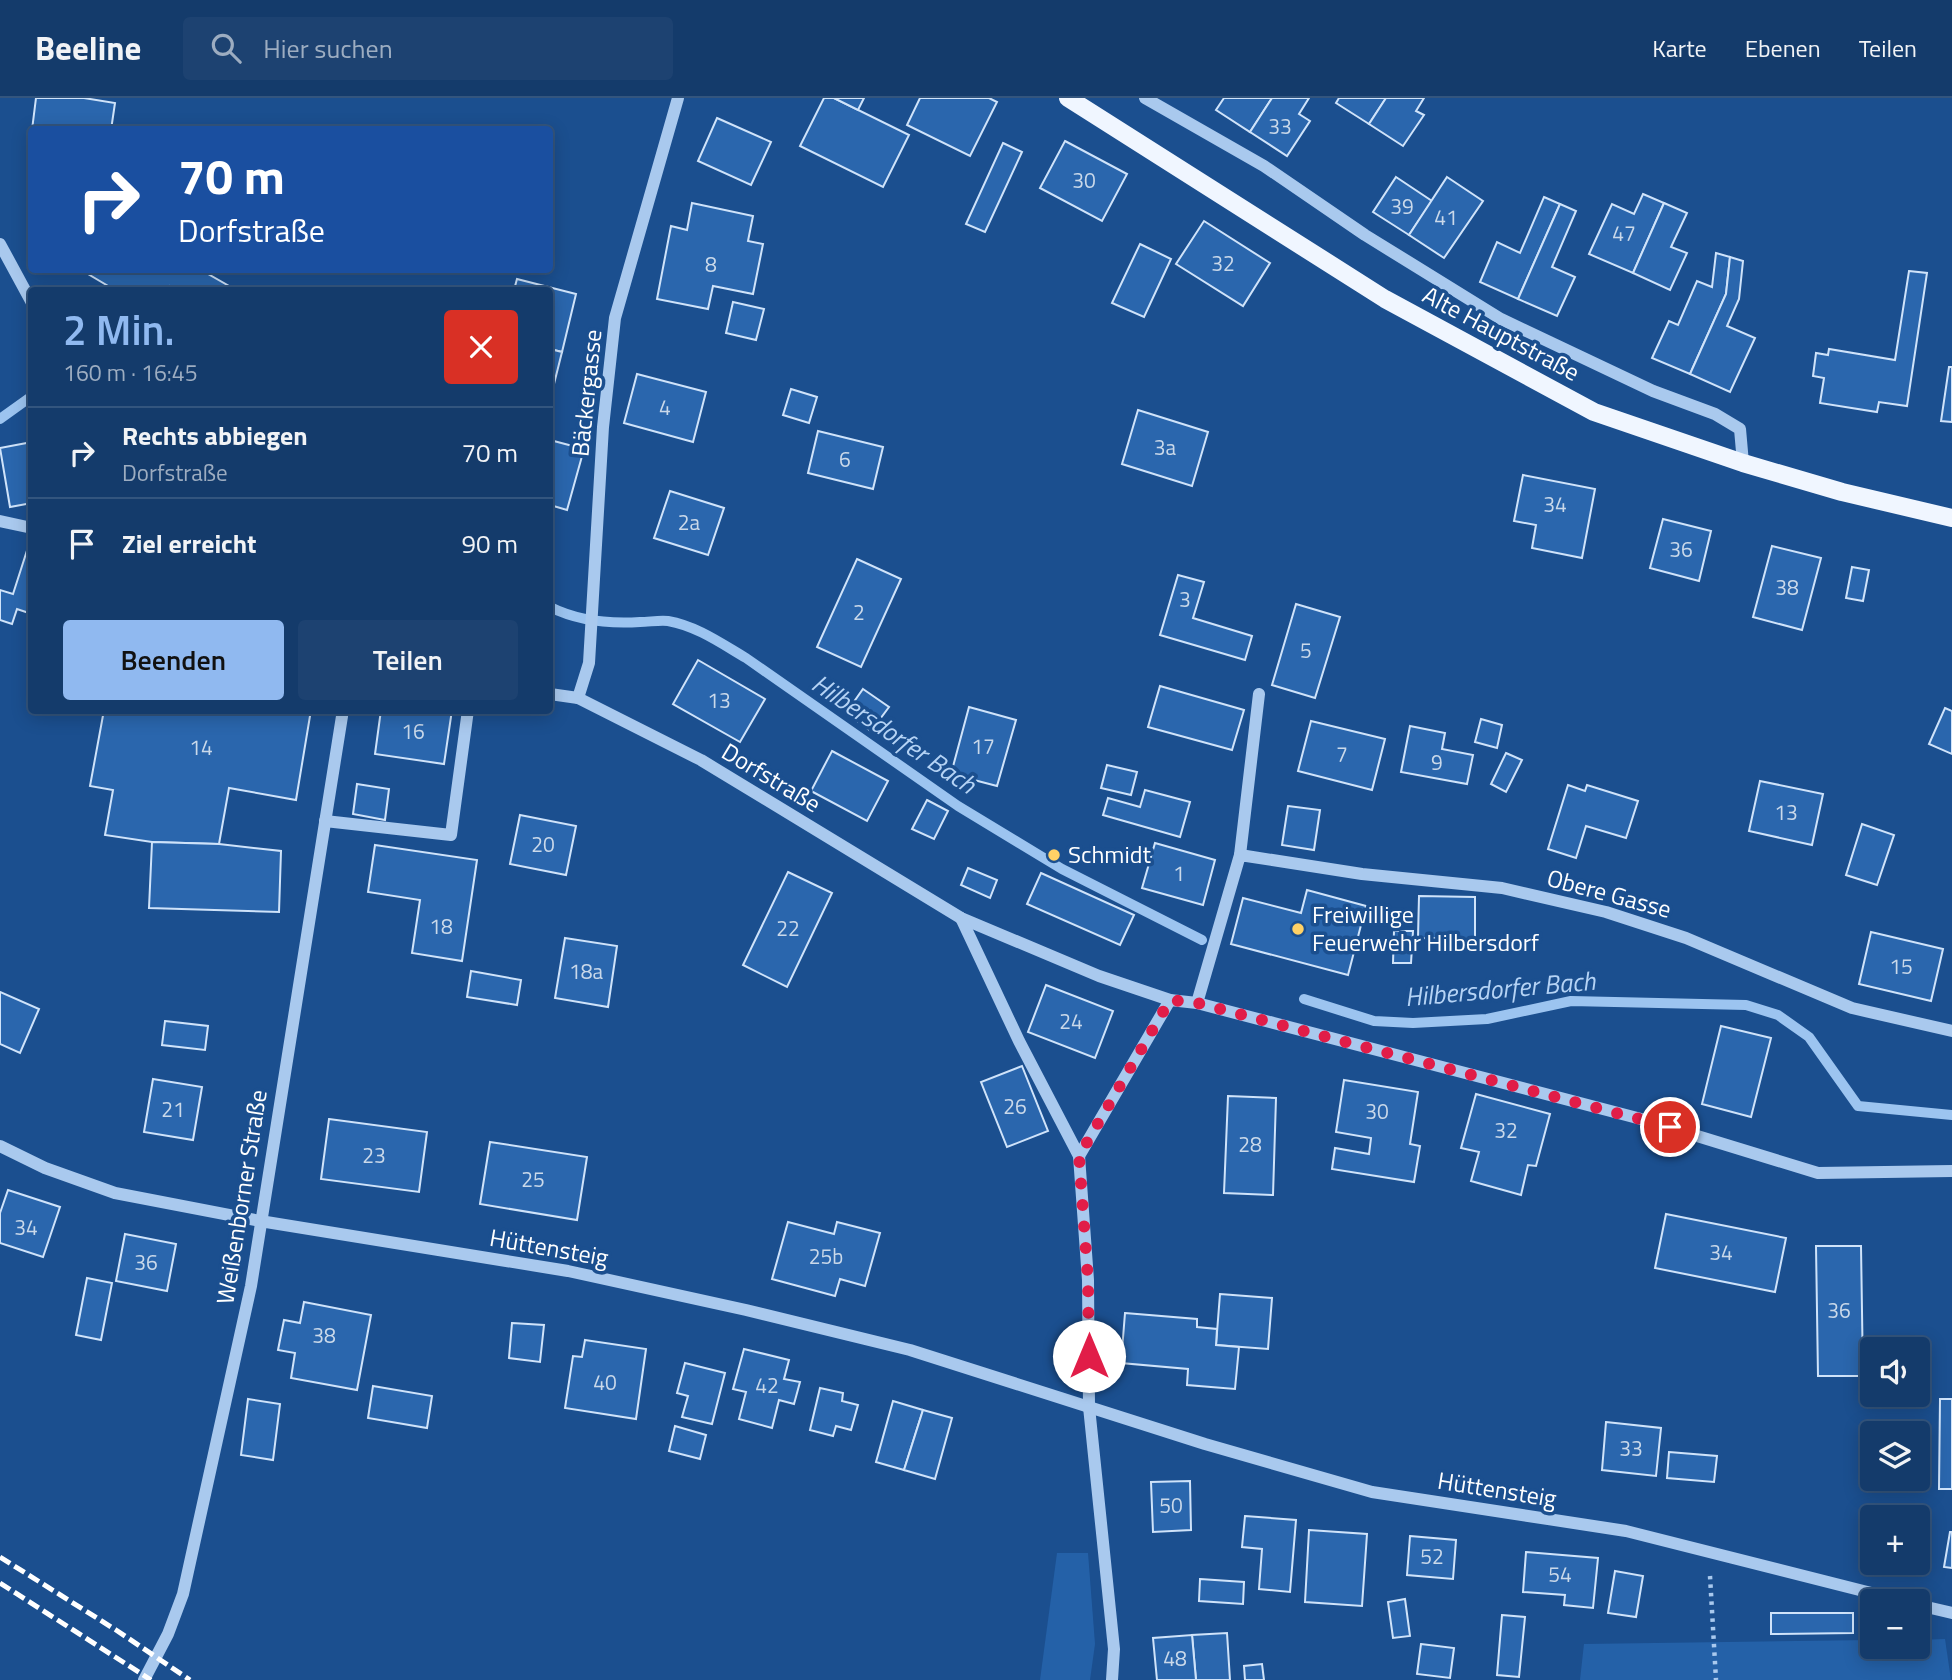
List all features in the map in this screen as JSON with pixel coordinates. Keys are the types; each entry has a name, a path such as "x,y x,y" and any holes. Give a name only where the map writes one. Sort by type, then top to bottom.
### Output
{"main road":[{"name":"Alte Hauptstraße","path":"1068,98 1385,299 1594,412 1743,463 1842,492 1952,518"}],"street":[{"name":"Bäckergasse","path":"578,698 589,663 603,427 615,318 678,98"},
{"path":"1145,98 1264,166 1365,235 1501,319 1653,391 1715,414 1740,429 1743,463"},
{"path":"0,244 28,296"},
{"path":"0,521 28,527"},
{"name":"Dorfstraße","path":"553,694 578,698 701,760 961,918 1099,976 1170,1000 1197,1003 1645,1120 1818,1172 1952,1171"},
{"path":"1197,1003 1240,855 1259,694"},
{"name":"Weißenborner Straße","path":"144,1680 168,1634 183,1594 251,1286 342,714"},
{"path":"325,821 451,835 467,714"},
{"name":"Obere Gasse","path":"1240,855 1362,874 1502,888 1605,912 1686,938 1852,1008 1952,1031"},
{"path":"961,918 1019,1041 1079,1156 1088,1280 1089,1407 1114,1648 1112,1680"},
{"path":"1079,1156 1170,1000"},
{"name":"Hüttensteig","path":"0,1146 45,1168 116,1193 260,1221 568,1271 746,1310 910,1350 1372,1492 1626,1531 1860,1590"},
{"path":"1930,1608 1952,1613"}],"path":[{"path":"1708,1552 1716,1680"}],"shaded area":[{"path":"1057,1553 1088,1553 1095,1644 1090,1680 1040,1680"},
{"path":"1945,1639 1951,1680 1580,1680 1584,1644 1860,1640 1860,1659 1930,1659 1930,1640"}],"building":[{"path":"36,98 84,98 115,103 112,126 32,126"},
{"path":"824,98 834,98 909,135 883,187 800,146"},
{"path":"834,98 864,98 858,110"},
{"path":"920,98 989,98 997,102 970,156 907,125"},
{"path":"1224,98 1272,98 1250,132 1216,110"},
{"path":"1272,98 1309,98 1299,114 1310,121 1287,156 1250,132"},
{"path":"1339,98 1386,98 1369,124 1336,103"},
{"path":"1386,98 1424,98 1416,111 1424,115 1403,146 1369,124"},
{"path":"717,118 771,142 751,185 698,161"},
{"path":"1065,141 1127,174 1102,221 1040,188"},
{"path":"1003,143 1022,152 985,232 966,224"},
{"path":"1396,177 1432,201 1409,235 1373,212"},
{"path":"1447,177 1483,201 1444,258 1409,235"},
{"path":"1643,194 1664,203 1633,273 1589,254 1612,204 1634,214"},
{"path":"1544,197 1560,204 1518,299 1480,282 1497,242 1520,253"},
{"path":"692,203 753,216 748,241 763,244 753,294 713,286 708,309 657,299 671,226 687,230"},
{"path":"1664,203 1687,213 1671,247 1687,253 1670,290 1633,273"},
{"path":"1560,204 1576,211 1552,267 1575,277 1557,316 1518,299"},
{"path":"1204,221 1270,263 1243,306 1176,264"},
{"path":"1140,244 1171,259 1144,317 1112,303"},
{"path":"1716,253 1730,257 1726,294 1690,374 1652,358 1669,321 1678,325 1697,281 1712,287"},
{"path":"1730,257 1743,261 1739,299 1727,326 1755,338 1730,392 1690,374 1726,294"},
{"path":"1909,271 1927,273 1907,406 1879,402 1877,412 1820,403 1824,378 1813,376 1816,353 1828,355 1829,349 1895,360"},
{"path":"206,273 231,287 110,287 88,274"},
{"path":"517,279 548,287 515,287"},
{"path":"553,288 576,294 562,352 553,350"},
{"path":"733,302 764,309 756,340 726,333"},
{"path":"553,350 562,352 553,388"},
{"path":"1949,367 1952,367 1952,422 1941,421"},
{"path":"637,374 706,392 693,442 624,423"},
{"path":"791,389 817,397 809,423 783,415"},
{"path":"1138,410 1208,432 1192,486 1122,464"},
{"path":"818,431 883,447 873,489 808,473"},
{"path":"553,441 584,449 567,510 553,506"},
{"path":"28,443 28,504 10,507 0,448"},
{"path":"1523,475 1595,489 1582,558 1532,548 1536,525 1514,521"},
{"path":"670,491 724,508 708,555 654,538"},
{"path":"1663,519 1711,531 1699,581 1650,568"},
{"path":"1772,546 1821,558 1802,630 1753,617"},
{"path":"28,547 28,613 17,609 12,624 0,620 0,590 13,594"},
{"path":"857,559 901,579 861,667 817,647"},
{"path":"1852,567 1869,570 1863,601 1846,598"},
{"path":"1178,575 1204,582 1193,618 1252,636 1245,660 1160,635"},
{"path":"1296,604 1340,617 1315,698 1272,685"},
{"path":"698,660 765,699 740,742 673,704"},
{"path":"1160,686 1244,710 1232,750 1148,727"},
{"path":"863,689 889,707 871,731 846,713"},
{"path":"969,707 1016,720 997,786 951,774"},
{"path":"1945,708 1952,711 1952,754 1929,744"},
{"path":"103,714 310,714 296,800 229,788 219,844 152,842 105,835 113,790 90,786"},
{"path":"380,714 451,714 444,764 375,754"},
{"path":"1481,719 1502,725 1497,748 1475,742"},
{"path":"1311,721 1385,739 1372,790 1298,771"},
{"path":"1410,726 1445,733 1442,749 1473,755 1467,784 1401,772"},
{"path":"832,751 888,781 867,821 811,791"},
{"path":"1506,753 1522,760 1506,792 1491,784"},
{"path":"1107,765 1137,772 1131,795 1101,788"},
{"path":"1760,781 1823,794 1812,845 1749,831"},
{"path":"357,784 389,789 385,820 353,814"},
{"path":"1568,785 1585,791 1587,785 1638,801 1626,838 1586,826 1576,858 1548,849"},
{"path":"1145,790 1190,802 1180,837 1103,815 1108,798 1140,807"},
{"path":"927,800 948,811 934,839 912,829"},
{"path":"1288,806 1320,810 1314,850 1282,845"},
{"path":"520,815 576,826 566,875 510,864"},
{"path":"1862,824 1894,835 1877,885 1846,875"},
{"path":"152,842 219,844 281,851 279,912 149,908"},
{"path":"1155,843 1215,860 1203,905 1142,888"},
{"path":"375,845 477,860 462,961 412,953 420,900 368,892"},
{"path":"968,868 997,880 990,898 961,885"},
{"path":"788,872 832,893 787,987 743,965"},
{"path":"1041,873 1134,915 1120,945 1027,904"},
{"name":"Freiwillige Feuerwehr Hilbersdorf","path":"1307,890 1366,906 1348,975 1231,944 1243,898 1301,913"},
{"path":"1419,896 1475,897 1475,939 1418,938"},
{"path":"1394,931 1413,931 1411,963 1393,963"},
{"path":"1871,932 1943,949 1931,1001 1859,984"},
{"path":"565,938 617,946 608,1007 555,998"},
{"path":"471,971 521,980 517,1005 467,997"},
{"path":"1046,985 1113,1011 1095,1058 1028,1032"},
{"path":"0,992 39,1009 20,1053 0,1044"},
{"path":"165,1021 208,1026 205,1050 162,1045"},
{"path":"1721,1026 1771,1038 1751,1117 1702,1104"},
{"path":"1022,1066 1048,1131 1007,1147 981,1082"},
{"path":"153,1079 202,1087 193,1140 144,1132"},
{"path":"1344,1080 1418,1092 1410,1144 1420,1146 1414,1182 1332,1169 1335,1148 1369,1154 1371,1138 1336,1132"},
{"path":"1476,1094 1550,1114 1536,1166 1528,1165 1521,1195 1471,1181 1479,1152 1461,1148"},
{"path":"1228,1096 1276,1098 1273,1195 1224,1193"},
{"path":"329,1119 427,1132 419,1192 321,1179"},
{"path":"490,1142 587,1157 577,1220 480,1204"},
{"path":"8,1190 60,1207 43,1257 0,1243 0,1213"},
{"path":"1666,1214 1786,1238 1775,1292 1655,1268"},
{"path":"788,1222 834,1234 837,1222 880,1233 865,1286 840,1279 835,1296 772,1279"},
{"path":"125,1234 176,1244 167,1291 116,1281"},
{"path":"1816,1246 1861,1246 1860,1376 1818,1376"},
{"path":"87,1278 112,1283 101,1340 76,1335"},
{"path":"1220,1294 1272,1298 1268,1349 1216,1345"},
{"path":"304,1302 371,1315 357,1390 291,1378 295,1353 278,1350 284,1320 300,1323"},
{"path":"1125,1313 1197,1319 1197,1327 1217,1329 1216,1345 1239,1347 1235,1389 1187,1385 1188,1369 1121,1363"},
{"path":"512,1323 544,1325 540,1362 509,1358"},
{"path":"585,1340 646,1349 636,1419 565,1408 573,1356 582,1357"},
{"path":"744,1349 789,1360 784,1379 800,1382 794,1404 779,1400 772,1428 739,1419 746,1392 733,1389"},
{"path":"685,1363 725,1373 712,1424 682,1417 688,1396 677,1393"},
{"path":"373,1386 432,1396 427,1428 368,1418"},
{"path":"820,1388 843,1393 842,1401 858,1405 851,1430 836,1426 833,1436 810,1430"},
{"path":"248,1399 280,1404 273,1460 241,1455"},
{"path":"1940,1399 1952,1399 1952,1489 1939,1489"},
{"path":"893,1401 923,1410 904,1470 876,1462"},
{"path":"923,1410 952,1418 935,1479 904,1470"},
{"path":"1606,1422 1661,1428 1656,1476 1602,1470"},
{"path":"675,1426 706,1435 700,1459 669,1451"},
{"path":"1669,1452 1717,1456 1714,1482 1667,1478"},
{"path":"1190,1481 1191,1530 1153,1532 1151,1482"},
{"path":"1245,1516 1296,1520 1290,1592 1259,1589 1262,1549 1242,1547"},
{"path":"1309,1530 1367,1534 1362,1606 1305,1602"},
{"path":"1952,1532 1952,1568 1944,1567"},
{"path":"1410,1536 1456,1540 1453,1579 1407,1575"},
{"path":"1526,1552 1598,1558 1593,1608 1564,1605 1565,1595 1523,1592"},
{"path":"1615,1571 1643,1576 1636,1617 1608,1613"},
{"path":"1200,1579 1244,1582 1243,1604 1199,1601"},
{"path":"1405,1599 1410,1636 1393,1638 1388,1602"},
{"path":"1771,1613 1853,1613 1853,1633 1771,1634"},
{"path":"1502,1615 1525,1617 1519,1677 1497,1675"},
{"path":"1227,1633 1230,1680 1196,1680 1192,1635"},
{"path":"1192,1635 1196,1680 1157,1680 1153,1638"},
{"path":"1421,1644 1454,1648 1450,1678 1417,1674"},
{"path":"1262,1664 1264,1680 1245,1680 1244,1666"}],"waterway":[{"name":"Hilbersdorfer Bach","path":"0,419 28,399"},
{"name":"Hilbersdorfer Bach","path":"553,608 572,616 594,620 668,621 709,636 746,658 958,806 1062,869 1202,940"},
{"name":"Hilbersdorfer Bach","path":"1304,999 1374,1021 1413,1023 1487,1019 1571,1001 1746,1005 1778,1015 1809,1037 1858,1106 1952,1115"}],"railway":[{"path":"0,1557 190,1680"},
{"path":"0,1583 151,1680"}],"place":[{"name":"Schmidt","path":"1054,855"},
{"name":"Freiwillige Feuerwehr Hilbersdorf","path":"1298,929"}],"route":[{"path":"1089,1356 1088,1280 1079,1156 1170,1000 1197,1003 1670,1127"}]}
